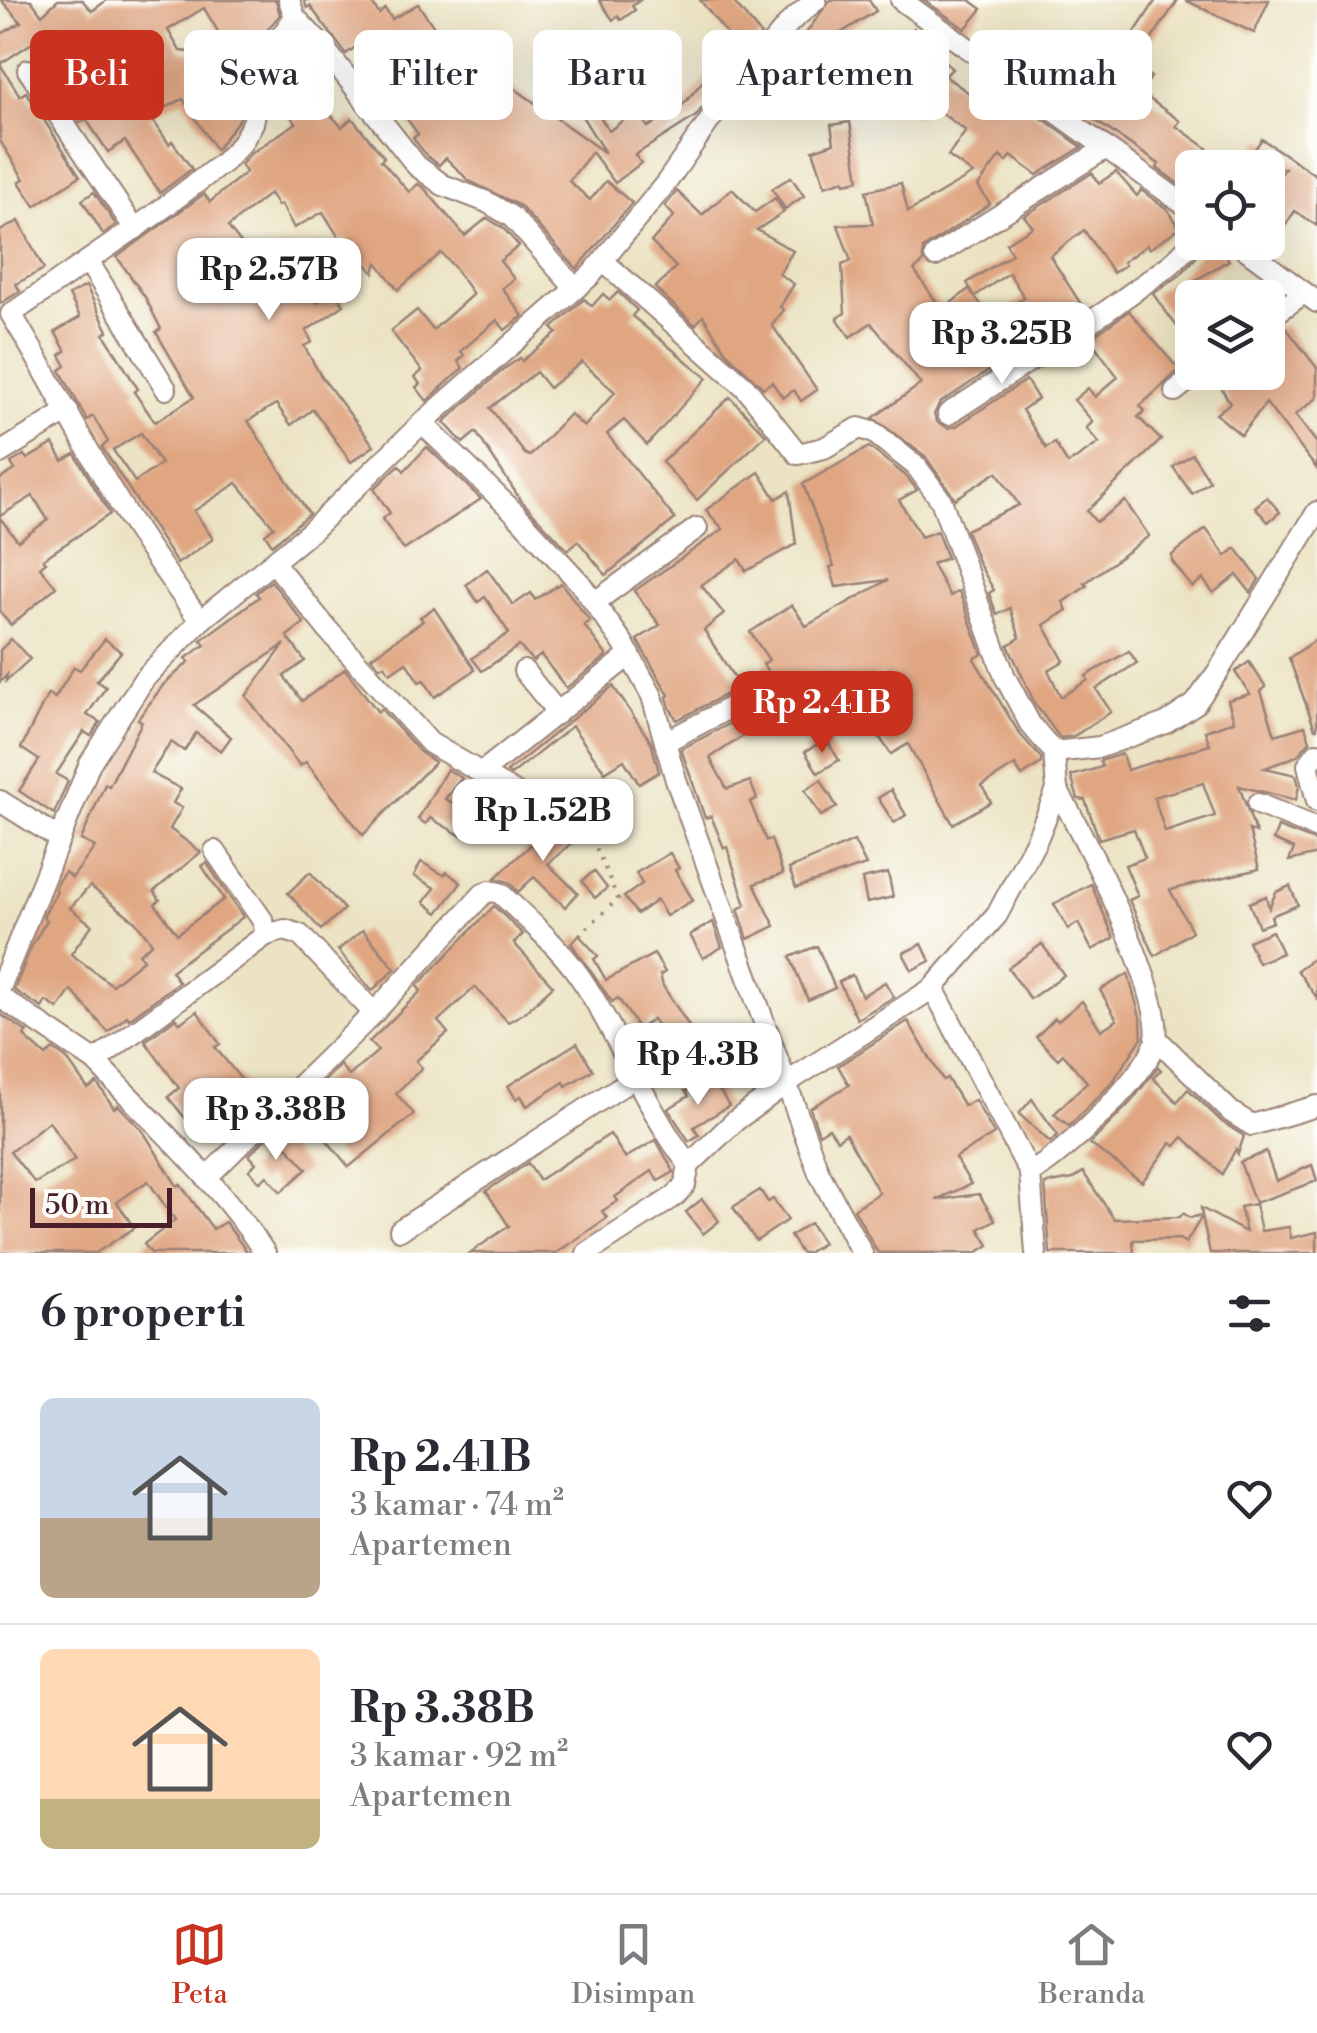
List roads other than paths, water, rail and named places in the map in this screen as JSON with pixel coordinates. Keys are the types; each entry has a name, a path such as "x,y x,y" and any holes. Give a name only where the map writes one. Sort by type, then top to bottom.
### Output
{"street":[{"path":"0,988 90,763 130,698 200,622 274,563 422,423 591,275 666,183 724,100 791,21 816,0"},
{"path":"901,0 1175,198"},
{"path":"200,622 130,519 68,411 5,317 135,228 224,162 242,144 253,123 267,55 292,8 385,128 428,176 512,217 574,287"},
{"path":"67,120 135,228"},
{"path":"936,256 1106,148"},
{"path":"948,414 1108,310 1175,260"},
{"path":"1260,260 1310,297 1285,310"},
{"path":"88,261 166,390"},
{"path":"602,261 746,387 798,454 824,448 859,428 874,432 916,466 941,500 1005,677 1030,724 1054,752 1058,790 1084,834 1111,894 1151,1000 1156,1038 1142,1066 1089,1127 1056,1158 1030,1173"},
{"path":"0,453 68,411"},
{"path":"422,423 516,514 595,602 652,696 740,960 819,1174 862,1253"},
{"path":"1054,752 1100,747 1166,722 1194,704 1317,512"},
{"path":"595,602 697,528"},
{"path":"274,563 430,743 524,798"},
{"path":"481,774 630,655"},
{"path":"524,671 558,713"},
{"path":"665,742 756,694 770,693 789,703"},
{"path":"1317,753 1308,765 1317,801"},
{"path":"587,1253 675,1196 685,1185 689,1165 735,1121 933,988 997,915 1037,840 1058,790"},
{"path":"0,801 60,839"},
{"path":"1258,804 1317,828"},
{"path":"215,851 263,922 266,935"},
{"path":"208,1176 374,1013 483,894 490,891 500,893 561,951 689,1165"},
{"path":"95,1061 266,935 285,930 300,935 374,1013"},
{"path":"933,988 1030,1173 1036,1253"},
{"path":"0,998 95,1061 208,1176 266,1253"},
{"path":"1156,1038 1232,1112 1252,1125 1317,1106"},
{"path":"400,1230 634,1078"}]}
